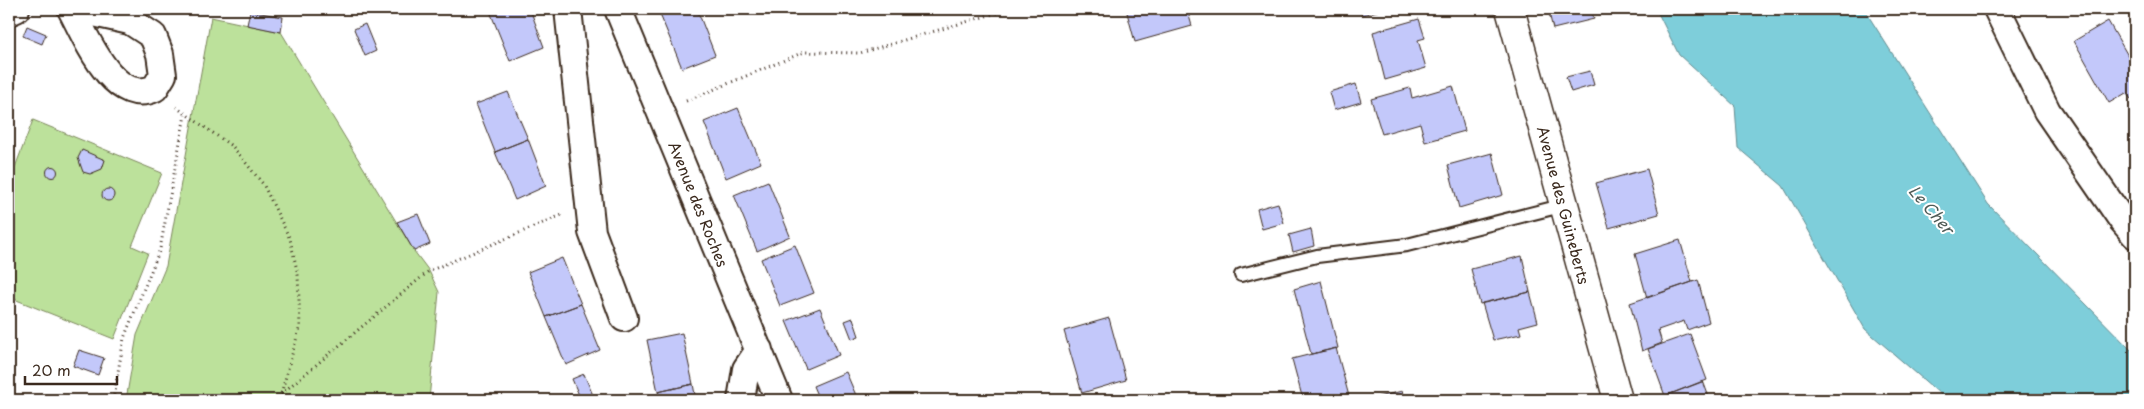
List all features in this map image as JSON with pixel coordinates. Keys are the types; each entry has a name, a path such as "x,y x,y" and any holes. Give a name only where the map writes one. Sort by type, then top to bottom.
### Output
{"street":[{"path":"9,12 16,9"},
{"path":"71,9 101,65 125,88 140,93 155,88 163,75 160,54 153,36 130,21 76,9"},
{"path":"568,9 592,232 624,318"},
{"name":"Avenue des Roches","path":"618,9 779,400"},
{"name":"Avenue des Guineberts","path":"1510,9 1618,400"},
{"path":"1997,9 2047,111 2131,222"},
{"path":"741,400 746,369 758,350"}],"lane":[{"path":"1241,275 1317,256 1407,245 1564,206"}],"path":[{"path":"660,112 804,52 860,53 1010,9"},
{"path":"155,88 185,115 233,148 264,184 290,239 298,275 300,326 281,394"},
{"path":"113,400 124,338 160,249 185,115"},
{"path":"277,400 281,394 429,271 589,204"}],"green space":[{"path":"211,17 281,32 414,251 429,271 439,292 429,400 126,400 137,335 166,266"},
{"path":"33,120 162,173 132,246 148,253 114,339 9,297 9,183"}],"water":[{"name":"Le Cher","path":"1656,9 1864,9 1988,204 2135,354 2135,400 1947,400 1865,329 1783,186 1738,148 1735,106 1679,55"}],"building":[{"path":"489,9 530,9 544,47 510,61"},
{"path":"666,9 697,9 715,55 682,68 659,12"},
{"path":"1126,9 1187,9 1192,26 1135,42"},
{"path":"1360,9 1384,9 1362,15"},
{"path":"1548,9 1591,9 1594,19 1553,29"},
{"path":"250,11 283,17 281,32 247,25"},
{"path":"1419,19 1425,38 1418,40 1426,68 1385,80 1373,32"},
{"path":"2108,21 2135,68 2135,97 2131,99 2126,93 2109,103 2074,41"},
{"path":"365,24 376,51 365,56 354,29"},
{"path":"27,26 46,34 42,44 23,36"},
{"path":"1590,71 1594,85 1571,92 1566,77"},
{"path":"1356,84 1361,102 1334,110 1329,92"},
{"path":"1453,86 1465,131 1425,142 1420,123 1382,134 1371,99 1410,88 1412,98"},
{"path":"508,92 528,139 495,152 476,104"},
{"path":"738,108 761,163 726,178 704,122"},
{"path":"528,139 546,186 515,200 495,152"},
{"path":"82,150 105,160 102,169 90,174 83,172 78,158"},
{"path":"1492,153 1503,195 1459,208 1448,165"},
{"path":"52,166 58,172 52,178 46,172"},
{"path":"1647,169 1659,214 1609,228 1596,183"},
{"path":"768,181 790,236 757,251 734,195"},
{"path":"108,189 114,195 108,201 102,195"},
{"path":"1278,203 1284,223 1262,229 1257,209"},
{"path":"418,214 430,244 414,251 397,222"},
{"path":"1311,229 1314,246 1293,252 1289,235"},
{"path":"1680,240 1692,282 1647,298 1635,254"},
{"path":"795,245 814,293 780,306 761,259"},
{"path":"1522,256 1530,292 1480,304 1471,269"},
{"path":"562,258 581,304 546,317 528,272"},
{"path":"1698,280 1709,322 1687,330 1684,321 1658,330 1662,343 1642,351 1630,303"},
{"path":"1321,281 1338,348 1311,354 1294,289"},
{"path":"1530,292 1538,322 1519,327 1521,334 1493,340 1482,303"},
{"path":"581,304 600,350 566,365 546,317"},
{"path":"820,308 839,355 806,369 786,321"},
{"path":"853,318 859,336 852,339 845,321"},
{"path":"1109,318 1126,380 1082,393 1064,331"},
{"path":"682,333 693,384 658,392 647,340"},
{"path":"1690,334 1707,380 1665,396 1648,349"},
{"path":"1336,348 1350,400 1303,400 1292,359"},
{"path":"79,350 104,358 98,375 73,366"},
{"path":"846,372 858,400 819,400 813,386"},
{"path":"584,374 595,400 581,400 572,379"},
{"path":"1703,381 1710,400 1667,400 1665,396"},
{"path":"693,384 696,400 660,400 658,392"},
{"path":"1402,391 1405,400 1379,400 1378,397"}]}
